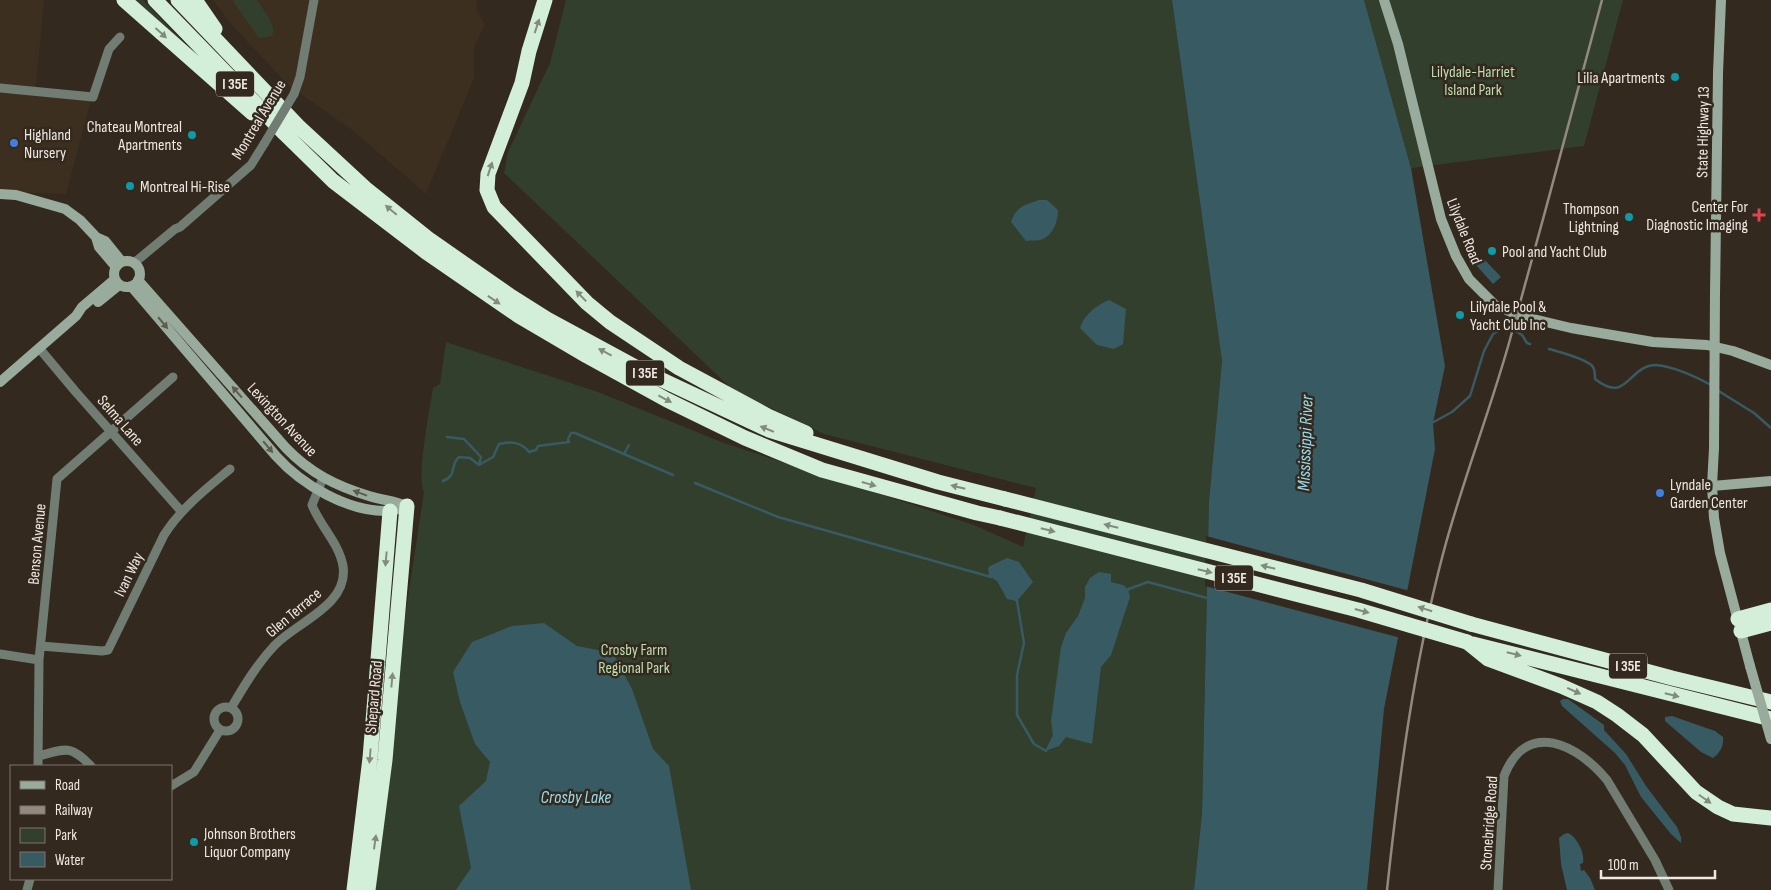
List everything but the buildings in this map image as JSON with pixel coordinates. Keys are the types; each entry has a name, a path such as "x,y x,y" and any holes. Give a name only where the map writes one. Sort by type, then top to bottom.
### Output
{"highway":[{"path":"124,0 239,103 317,165"},
{"name":"I 35E","path":"156,0 248,98 353,197 456,266 519,316 667,400 744,438 822,470 977,513 1358,610 1467,642 1771,719"},
{"name":"I 35E","path":"178,0 327,153 428,246"},
{"path":"196,0 238,63"},
{"path":"545,0 529,51 522,83 488,174 488,194 500,214 520,232 587,303 610,322 679,368 768,416 819,439 847,455"},
{"name":"I 35E","path":"456,266 643,372 769,430 938,482 1362,590 1478,626 1672,678 1771,702"},
{"name":"Shepard Road","path":"368,890 385,760 407,506"},
{"name":"Shepard Road","path":"354,890 369,766 390,511"},
{"path":"1739,625 1771,610"},
{"path":"1739,625 1771,623"},
{"path":"1478,626 1525,630 1771,692"},
{"path":"1467,642 1488,659 1562,686 1598,702 1617,714 1643,735 1696,792 1718,807 1733,814 1771,818"}],"street":[{"name":"Montreal Avenue","path":"136,266 178,233 180,227 251,165 294,94 300,77 314,0"},
{"name":"Lilydale Road","path":"1384,0 1398,44 1441,219 1456,256 1469,279 1495,305 1520,316 1571,328 1653,342 1708,345 1733,351 1771,365"},
{"name":"State Highway 13","path":"1722,0 1718,74 1712,486 1714,518 1720,553 1771,739"},
{"path":"0,88 93,97 108,49 120,37"},
{"path":"0,194 16,195 65,209 80,220 96,236 99,247 119,264"},
{"path":"126,261 136,266 140,274 135,283 125,287 117,282 114,275 119,264 126,261"},
{"path":"0,382 76,316 88,311 117,282"},
{"name":"Lexington Avenue","path":"135,283 286,448 303,464 323,478 368,496 391,500 407,506"},
{"name":"Lexington Avenue","path":"135,283 286,467 318,490 350,504 390,511 407,506"},
{"name":"Selma Lane","path":"39,348 181,511"},
{"name":"Benson Avenue","path":"38,765 40,660 57,479 173,377"},
{"name":"Ivan Way","path":"41,646 108,650 164,535 181,511 230,469"},
{"name":"Glen Terrace","path":"220,730 215,724 216,712 221,708 231,708 255,670 274,645 332,601 340,587 343,576 340,554 312,505 323,478"},
{"path":"1712,486 1771,480"},
{"path":"0,654 40,660"},
{"path":"172,785 194,772 220,730 230,731 237,725 237,713 231,708"},
{"name":"Stonebridge Road","path":"1498,890 1504,776 1509,764 1517,754 1533,745 1546,742 1570,748 1602,775 1612,787 1655,860 1669,890"},
{"path":"38,756 61,750 73,750 90,765"}],"shaded area":[{"path":"0,0 44,0 35,96 91,100 66,194 0,192"},
{"path":"213,0 477,0 476,8 485,25 474,47 474,78 426,194 351,129 289,86 232,25"}],"green space":[{"path":"128,0 143,0 207,67"},
{"path":"257,0 271,22 273,27 272,36 258,37 233,1"},
{"name":"Crosby Farm Regional Park","path":"566,0 1172,0 1222,361 1209,501 1202,813 1194,890 376,890 374,867 396,676 424,492 422,473 424,442 433,388 440,384 446,342 598,392 724,443 974,525 1023,547 1036,488 824,434 732,389 504,173 508,152 550,63"},
{"name":"Lilydale-Harriet Island Park","path":"1364,0 1623,0 1584,146 1411,168"}],"water":[{"name":"Mississippi River","path":"1172,0 1364,0 1411,168 1445,366 1433,423 1435,449 1384,709 1367,890 1194,890 1202,813 1209,501 1222,361"},
{"path":"1039,200 1047,200 1058,210 1056,222 1053,230 1047,237 1041,240 1026,241 1011,222 1021,207"},
{"path":"1483,258 1501,277 1493,284 1476,265"},
{"path":"1109,300 1126,309 1123,344 1114,349 1097,345 1080,328 1085,318 1092,311"},
{"path":"1007,558 1019,562 1033,582 1017,601 1007,599 997,581 989,576 988,568 990,566"},
{"path":"1099,572 1111,574 1111,582 1123,585 1128,589 1130,597 1111,655 1101,667 1092,744 1066,737 1059,746 1045,751 1053,735 1051,721 1061,647 1066,633 1078,616 1085,598 1085,587 1090,578"},
{"name":"Crosby Lake","path":"544,623 577,646 613,653 632,689 653,749 669,766 691,890 456,890 471,868 459,806 486,781 490,762 475,744 460,702 453,672 472,642 512,626"},
{"path":"1568,699 1604,725 1604,730 1626,754 1646,786 1677,827 1681,843 1671,834 1641,797 1625,765 1615,753 1562,706 1560,701"},
{"path":"1672,716 1715,731 1723,737 1720,752 1713,758 1701,752 1665,721 1665,717"},
{"path":"1568,833 1580,846 1583,855 1583,863 1580,864 1581,871 1584,870 1590,878 1595,890 1567,890 1561,864 1559,838"}],"pier":[{"path":"1206,536 1410,591 1401,638 1205,586"}],"waterway":[{"path":"1430,424 1452,412 1470,396 1484,351 1493,334 1507,326 1522,335 1527,343 1530,344"},
{"path":"1549,349 1573,356 1590,364 1594,368 1595,379 1606,386 1615,388 1621,386 1639,371 1656,365 1684,372 1711,385"},
{"path":"1717,390 1754,413 1771,428"},
{"path":"443,481 448,479 459,457 470,458 479,465 493,457 499,444 516,443 523,446 529,452 536,450 538,446 569,442 568,439 571,433 575,433 673,475"},
{"path":"447,437 464,439 481,457 479,465"},
{"path":"624,454 629,445"},
{"path":"695,483 778,517 991,577"},
{"path":"1126,590 1148,582 1207,598"},
{"path":"1015,599 1017,601 1024,643 1017,675 1017,715 1034,744 1046,751"}],"railway":[{"path":"1387,890 1409,721 1433,595 1450,527 1509,343 1602,0"}],"place":[{"name":"Lilia Apartments","path":"1675,77"},
{"name":"Chateau Montreal Apartments","path":"192,135"},
{"name":"Highland Nursery","path":"14,143"},
{"name":"Montreal Hi-Rise","path":"130,186"},
{"name":"Center For Diagnostic Imaging","path":"1759,215"},
{"name":"Thompson Lightning","path":"1629,217"},
{"name":"Pool and Yacht Club","path":"1492,251"},
{"name":"Lilydale Pool & Yacht Club Inc","path":"1460,315"},
{"name":"Lyndale Garden Center","path":"1660,493"},
{"name":"Johnson Brothers Liquor Company","path":"194,842"}]}
